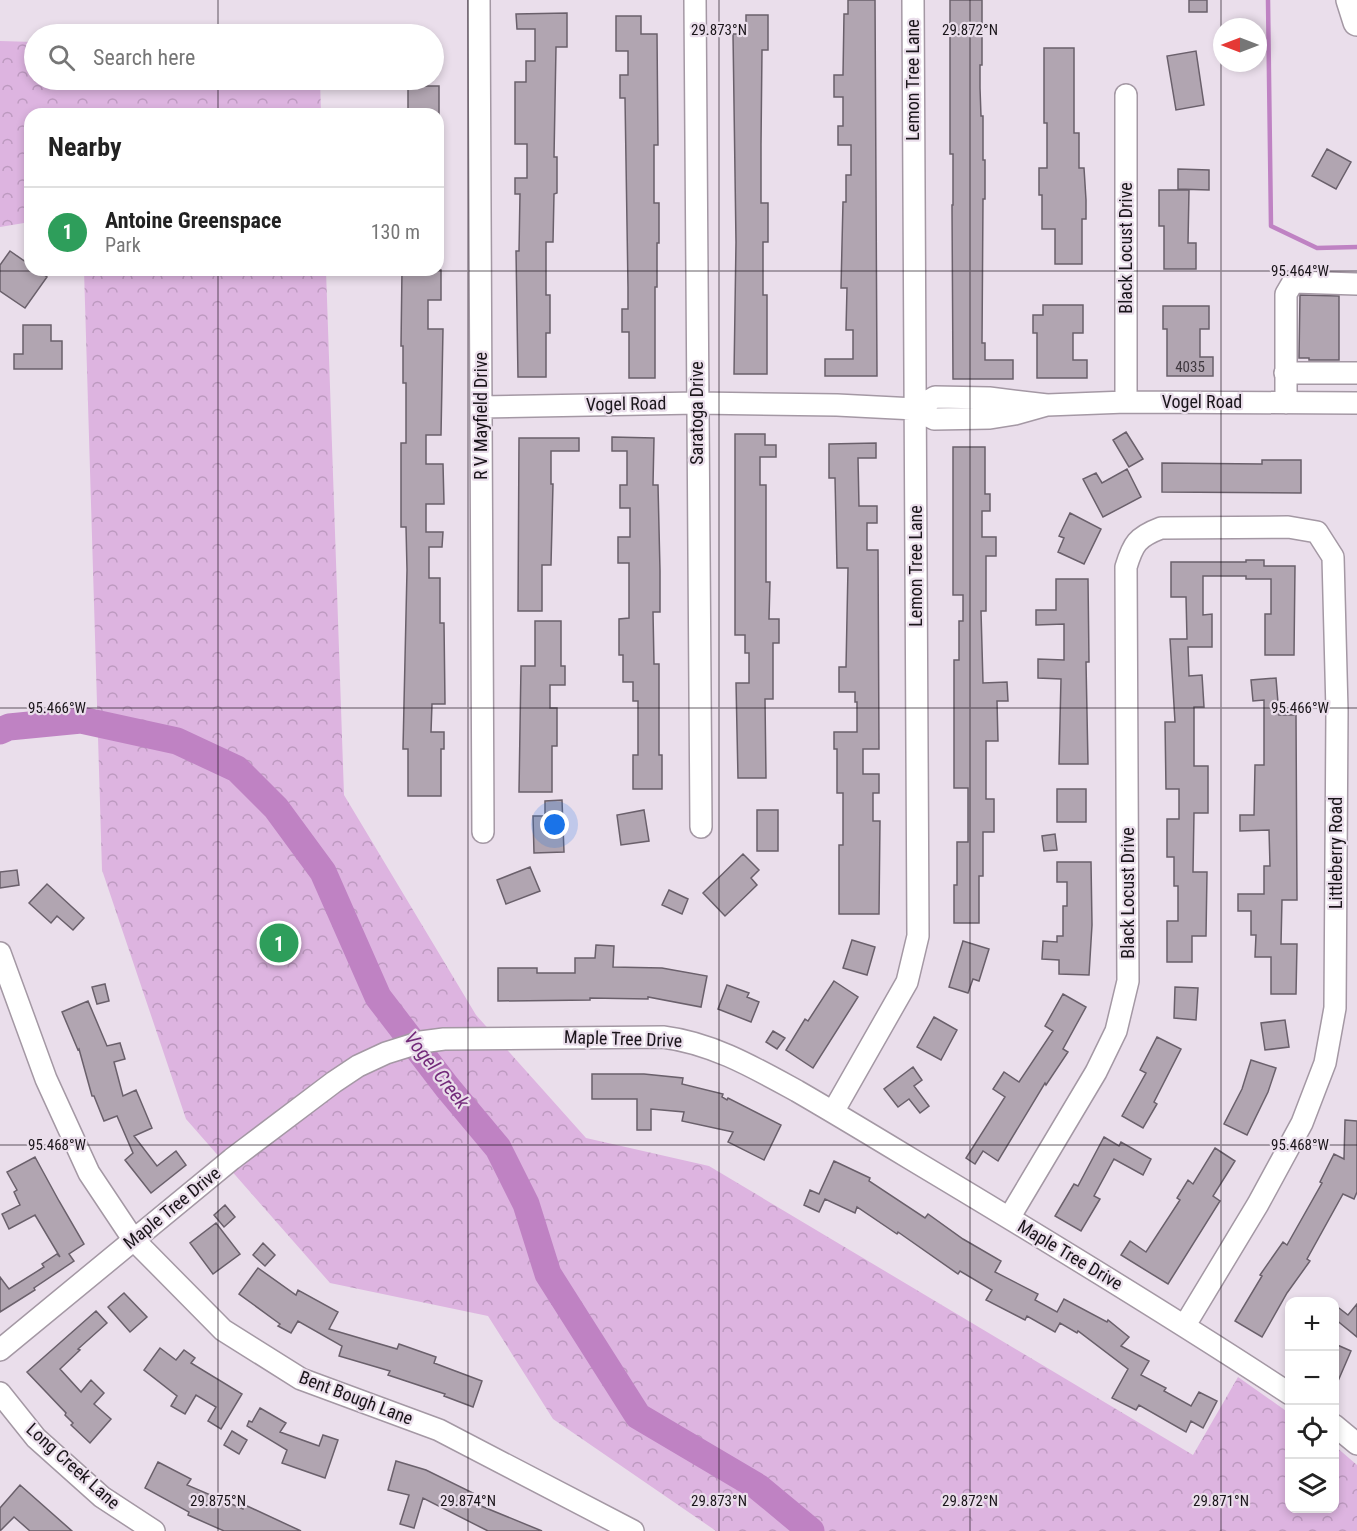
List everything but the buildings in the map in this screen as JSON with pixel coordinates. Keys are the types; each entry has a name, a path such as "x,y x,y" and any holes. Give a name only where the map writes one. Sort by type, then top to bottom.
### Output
{"main road":[{"path":"1350,0 1357,22"}],"street":[{"name":"R V Mayfield Drive","path":"479,0 483,832"},
{"name":"Saratoga Drive","path":"696,0 700,827"},
{"name":"Lemon Tree Lane","path":"833,1112 907,982 918,936 913,0"},
{"name":"Black Locust Drive","path":"1126,95 1126,402"},
{"path":"1286,403 1286,294 1293,282 1357,284"},
{"path":"1285,373 1357,374"},
{"name":"Vogel Road","path":"481,407 697,403 915,409 934,419 990,418 1047,405 1126,402 1357,403"},
{"name":"Littleberry Road","path":"1138,542 1147,534 1161,528 1288,527 1317,532 1333,557 1347,710 1335,1008 1325,1063 1302,1124 1258,1204 1185,1325"},
{"name":"Black Locust Drive","path":"1008,1218 1101,1062 1116,1031 1128,981 1126,567 1132,547 1138,542"},
{"name":"Bent Bough Lane","path":"0,953 46,1079 89,1173 133,1239 223,1330 301,1379 439,1430 633,1531"},
{"name":"Maple Tree Drive","path":"0,1350 232,1159 358,1066 386,1053 421,1042 471,1037 663,1037 688,1040 726,1054 761,1071 833,1112 1185,1325 1285,1391"},
{"name":"Long Creek Lane","path":"0,1393 36,1438 102,1497 154,1531"},
{"path":"1339,1428 1356,1442"}],"green space":[{"path":"0,41 24,42 24,90 320,90 321,108 24,108 24,223 0,227"},
{"path":"84,276 326,276 344,795 476,1015 586,1138 709,1166 1193,1455 1238,1377 1285,1410 1285,1513 1339,1513 1339,1449 1357,1465 1357,1531 716,1531 553,1419 488,1316 330,1283 186,1119 102,870"}],"waterway":[{"path":"1268,0 1271,226 1317,248 1357,247"},
{"name":"Vogel Creek","path":"0,731 9,727 81,720 177,741 237,769 276,808 323,872 378,997 447,1087 498,1148 526,1204 548,1274 638,1416 758,1487 811,1531"}],"place":[{"name":"Antoine Greenspace","path":"279,943"}]}
